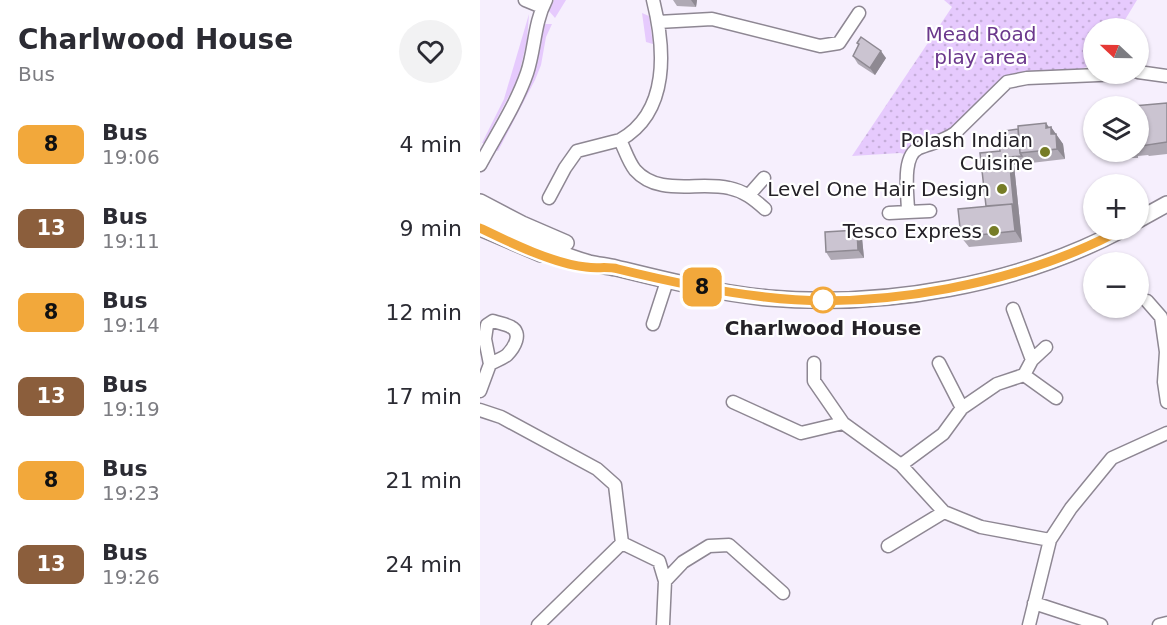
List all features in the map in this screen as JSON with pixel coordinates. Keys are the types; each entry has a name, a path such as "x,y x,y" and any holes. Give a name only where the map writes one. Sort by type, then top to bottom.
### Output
{"street":[{"path":"480,165 520,89 530,63 544,4 525,0"},
{"path":"549,198 570,160 580,149 620,140 633,131 651,109 658,94 661,72 658,22 653,0"},
{"path":"658,22 712,20 820,46 839,43 859,13"},
{"path":"1149,74 1167,76"},
{"path":"908,212 907,169 910,155 916,149 948,138 955,133 1007,82 1027,78 1083,76"},
{"path":"620,140 636,170 653,182 674,186 699,185 729,188 749,195 765,209"},
{"path":"749,195 764,178"},
{"path":"480,202 614,268"},
{"path":"1149,214 1167,204"},
{"path":"889,213 930,211"},
{"path":"480,216 588,263 667,281 765,298 832,300 874,298 945,289 1002,277 1099,240"},
{"path":"480,228 553,258 585,267 614,268"},
{"path":"653,324 667,281"},
{"path":"1149,303 1164,315 1166,352 1164,381 1167,402"},
{"path":"1013,309 1032,360"},
{"path":"901,465 944,434 962,408 997,384 1024,375 1032,360 1046,347"},
{"path":"814,363 814,381 843,423 901,465 944,512 981,527 1050,540"},
{"path":"939,363 962,408"},
{"path":"480,392 489,364"},
{"path":"1024,375 1056,398"},
{"path":"733,402 801,433 843,423"},
{"path":"480,410 501,417 597,469 615,485 622,543"},
{"path":"1029,625 1050,540 1071,508 1112,458 1167,433"},
{"path":"888,546 903,532 944,512"},
{"path":"622,543 659,561 665,581 663,625"},
{"path":"538,625 622,543"},
{"path":"665,581 683,562 709,546 729,545 783,593"},
{"path":"1034,603 1101,625"},
{"path":"1159,625 1167,623"}],"green space":[{"path":"554,0 566,0 555,18 549,11"},
{"name":"Mead Road play area","path":"944,0 1137,0 1126,18 1083,18 1083,68 1067,77 1017,79 955,133 910,155 900,153 852,156 952,7"},
{"path":"642,13 649,16 653,44 646,42"},
{"path":"529,14 527,40 518,79 482,143 504,99"},
{"path":"544,24 552,24 546,37 541,65 498,151 496,150 530,84 537,63"}],"building":[{"path":"861,37 881,51 870,68 853,56"},
{"path":"1167,103 1167,142 1149,145 1149,105"},
{"path":"1046,123 1046,128 1051,127 1051,134 1056,134 1057,149 1020,153 1018,126"},
{"path":"1018,129 1022,156 1009,157 1014,207 1012,204 986,206 980,153 1000,151 998,132"},
{"path":"1012,204 1015,231 961,237 958,209"},
{"path":"857,230 858,250 826,252 825,232"}],"bus line":[{"name":"8","path":"480,228 532,251 585,267 614,268 667,281 765,298 832,300 874,298 945,289 1002,277 1047,262 1099,240"}],"place":[{"name":"Polash Indian Cuisine","path":"1045,152"},
{"name":"Level One Hair Design","path":"1002,189"},
{"name":"Tesco Express","path":"994,231"},
{"name":"Charlwood House","path":"823,300"}]}
